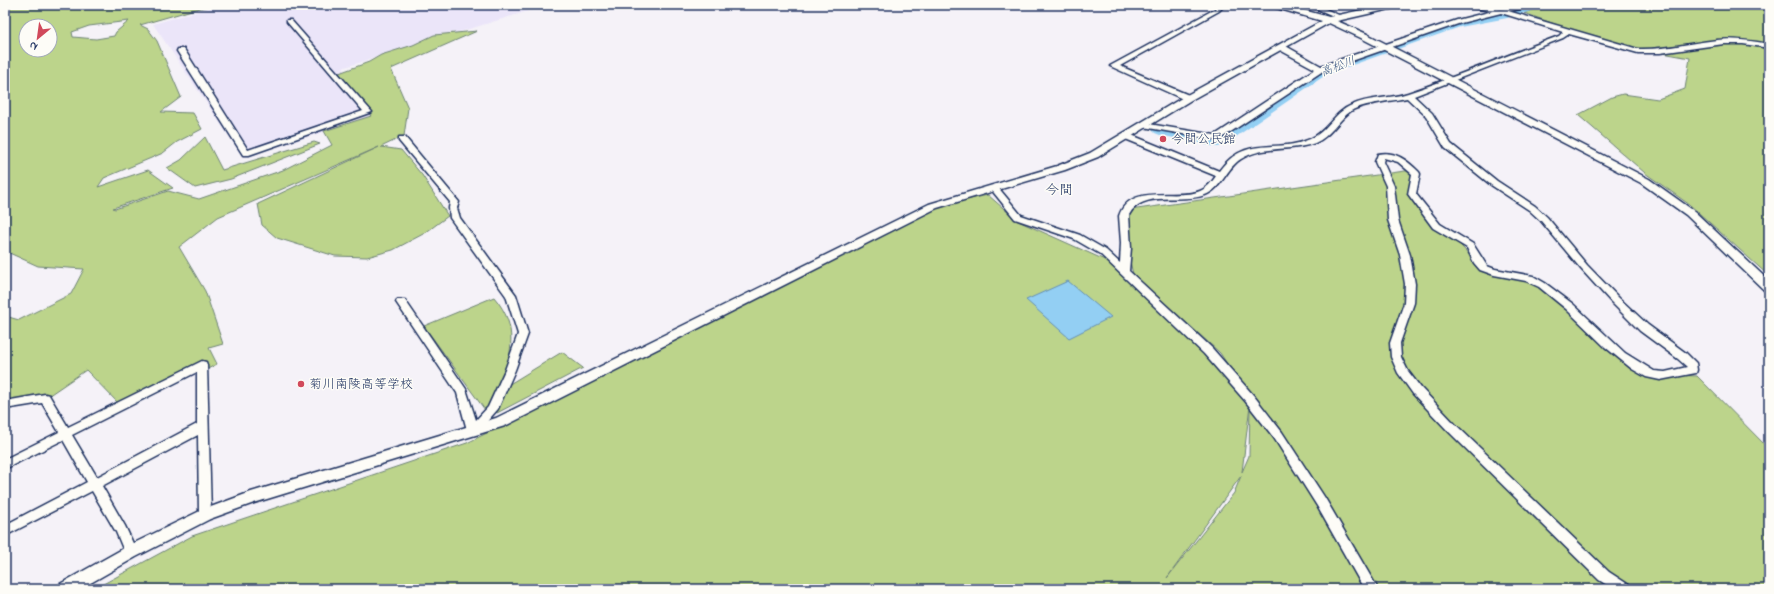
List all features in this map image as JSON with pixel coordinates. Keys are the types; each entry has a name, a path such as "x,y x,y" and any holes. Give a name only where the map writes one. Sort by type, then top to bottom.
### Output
{"street":[{"path":"1188,98 1114,66 1217,10 1222,5"},
{"path":"1276,5 1334,19"},
{"path":"1311,5 1388,48 1645,182 1690,213 1769,288"},
{"path":"66,589 131,552 205,515 251,498 500,422 933,206 1079,162 1126,136 1188,98 1334,19 1393,5"},
{"path":"1472,5 1504,11 1626,49 1644,52 1718,42 1750,42 1769,46"},
{"path":"1143,125 1211,138 1218,137 1320,69 1388,48 1459,21 1526,5"},
{"path":"1504,11 1561,37"},
{"path":"180,51 246,153 368,112 289,21"},
{"path":"1124,271 1127,245 1123,217 1131,205 1139,200 1153,197 1194,195 1204,192 1211,187 1230,163 1247,152 1314,140 1347,110 1355,106 1409,95 1561,37 1568,31"},
{"path":"1281,47 1320,69"},
{"path":"1409,95 1429,115 1448,146 1494,183 1532,208 1544,219 1584,267 1615,300 1644,328 1682,356 1692,366 1692,370 1662,376 1651,374 1621,354 1571,308 1542,284 1527,277 1487,270 1479,266 1470,247 1432,223 1412,194 1416,174 1397,158 1388,155 1381,156 1379,162 1390,186 1393,220 1405,255 1410,284 1409,303 1395,343 1396,357 1403,372 1417,391 1451,427 1604,576 1624,589"},
{"path":"1126,136 1221,175"},
{"path":"402,139 456,202 453,208 455,218 511,295 523,334 510,370 492,409 473,430"},
{"path":"994,188 1018,217 1084,240 1103,252 1208,351 1250,399 1278,436 1321,502 1371,589"},
{"path":"401,302 462,392 473,430"},
{"path":"5,464 202,365 202,427 205,515"},
{"path":"5,405 45,398 121,530 131,552"},
{"path":"5,531 202,427"}],"shaded area":[{"path":"220,5 538,5 538,8 342,68 384,113 243,157 153,24"}],"green space":[{"path":"5,5 214,5 140,25 148,29 157,41 181,97 161,112 193,113 202,129 177,142 163,153 104,178 98,187 148,170 173,188 113,208 115,209 168,191 199,199 283,170 332,145 324,131 371,116 339,73 369,62 381,55 413,45 434,35 477,31 391,69 408,108 404,136 381,147 401,150 422,175 448,216 425,233 393,250 367,257 335,256 277,238 262,225 258,204 379,147 218,217 179,247 205,291 223,344 209,348 217,364 204,371 199,366 119,404 86,370 45,398 5,407 5,316 19,320 71,294 84,269 38,266 5,251","holes":["129,21 116,32 114,36 96,39 73,37 72,32 89,26"]},
{"path":"1546,5 1769,5 1769,276 1690,205 1645,173 1578,115 1612,97 1623,94 1658,99 1685,89 1690,58 1639,50 1585,35 1524,13"},
{"path":"205,137 222,170 314,142 320,144 231,179 195,188 167,168 181,160"},
{"path":"1412,170 1412,194 1479,265 1527,277 1651,374 1697,376 1769,449 1769,589 94,589 192,536 467,443 938,206 988,195 1018,221 1107,261 1249,397 1220,353 1133,274 1127,249 1130,210","holes":["1250,405 1249,456 1242,472","1241,476 1234,493 1167,578"]},
{"path":"494,297 502,308 507,319 511,340 503,388 562,352 583,368 497,413 492,409 485,410 424,326"}],"water":[{"path":"1068,281 1111,317 1069,338 1026,300"}],"waterway":[{"name":"高松川","path":"1517,12 1536,5"},
{"name":"高松川","path":"1160,130 1218,142 1322,71 1457,24 1507,14"}],"place":[{"name":"今間公民館","path":"1163,139"},
{"name":"菊川南陵高等学校","path":"301,384"}],"district":[{"name":"今間","path":"1059,190"}]}
